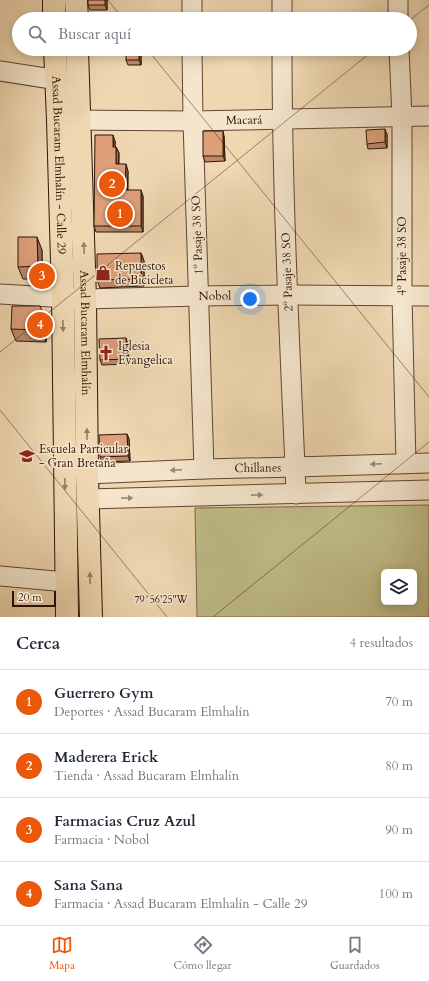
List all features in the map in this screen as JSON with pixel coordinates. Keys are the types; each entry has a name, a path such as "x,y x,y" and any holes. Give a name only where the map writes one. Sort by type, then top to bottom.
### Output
{"main road":[{"path":"54,0 54,12"},
{"path":"76,0 76,12"},
{"name":"Assad Bucaram Elmhalín - Calle 29","path":"55,56 63,297 67,617"},
{"name":"Assad Bucaram Elmhalín","path":"77,56 85,299 87,474 91,617"}],"street":[{"path":"192,0 192,12"},
{"path":"282,0 282,12"},
{"path":"398,0 398,12"},
{"name":"1º Pasaje 38 SO","path":"192,56 204,469"},
{"name":"2º Pasaje 38 SO","path":"282,56 282,119 296,494"},
{"name":"4º Pasaje 38 SO","path":"399,56 402,117 402,296 406,463"},
{"path":"0,71 78,83"},
{"name":"Macará","path":"58,120 193,121 429,116"},
{"name":"Nobol","path":"0,294 85,299 288,295 429,296"},
{"name":"Chillanes","path":"87,474 204,469 295,468 429,463"},
{"path":"88,499 429,490"},
{"path":"0,576 66,582"}],"shaded area":[{"path":"429,505 429,617 197,617 195,508"}],"building":[{"path":"88,0 105,0 105,5 88,5"},
{"path":"126,56 139,56 139,60 126,60"},
{"path":"385,129 385,142 367,144 366,130"},
{"path":"203,131 223,131 223,156 203,156"},
{"path":"95,135 113,135 113,147 116,147 116,164 126,164 125,190 141,190 141,226 94,226"},
{"path":"18,237 37,237 38,266 18,267"},
{"path":"141,253 141,279 97,280 97,254"},
{"path":"12,306 40,306 42,311 41,330 11,329"},
{"path":"126,338 127,359 100,360 99,339"},
{"path":"127,434 128,456 100,457 99,435"}],"place":[{"name":"Maderera Erick","path":"112,184"},
{"name":"Guerrero Gym","path":"120,214"},
{"name":"Repuestos de Bicicleta","path":"103,273"},
{"name":"Farmacias Cruz Azul","path":"42,276"},
{"name":"Sana Sana","path":"40,325"},
{"name":"Iglesia Evangelica","path":"106,353"},
{"name":"Escuela Particular - Gran Bretaña","path":"27,456"}]}
